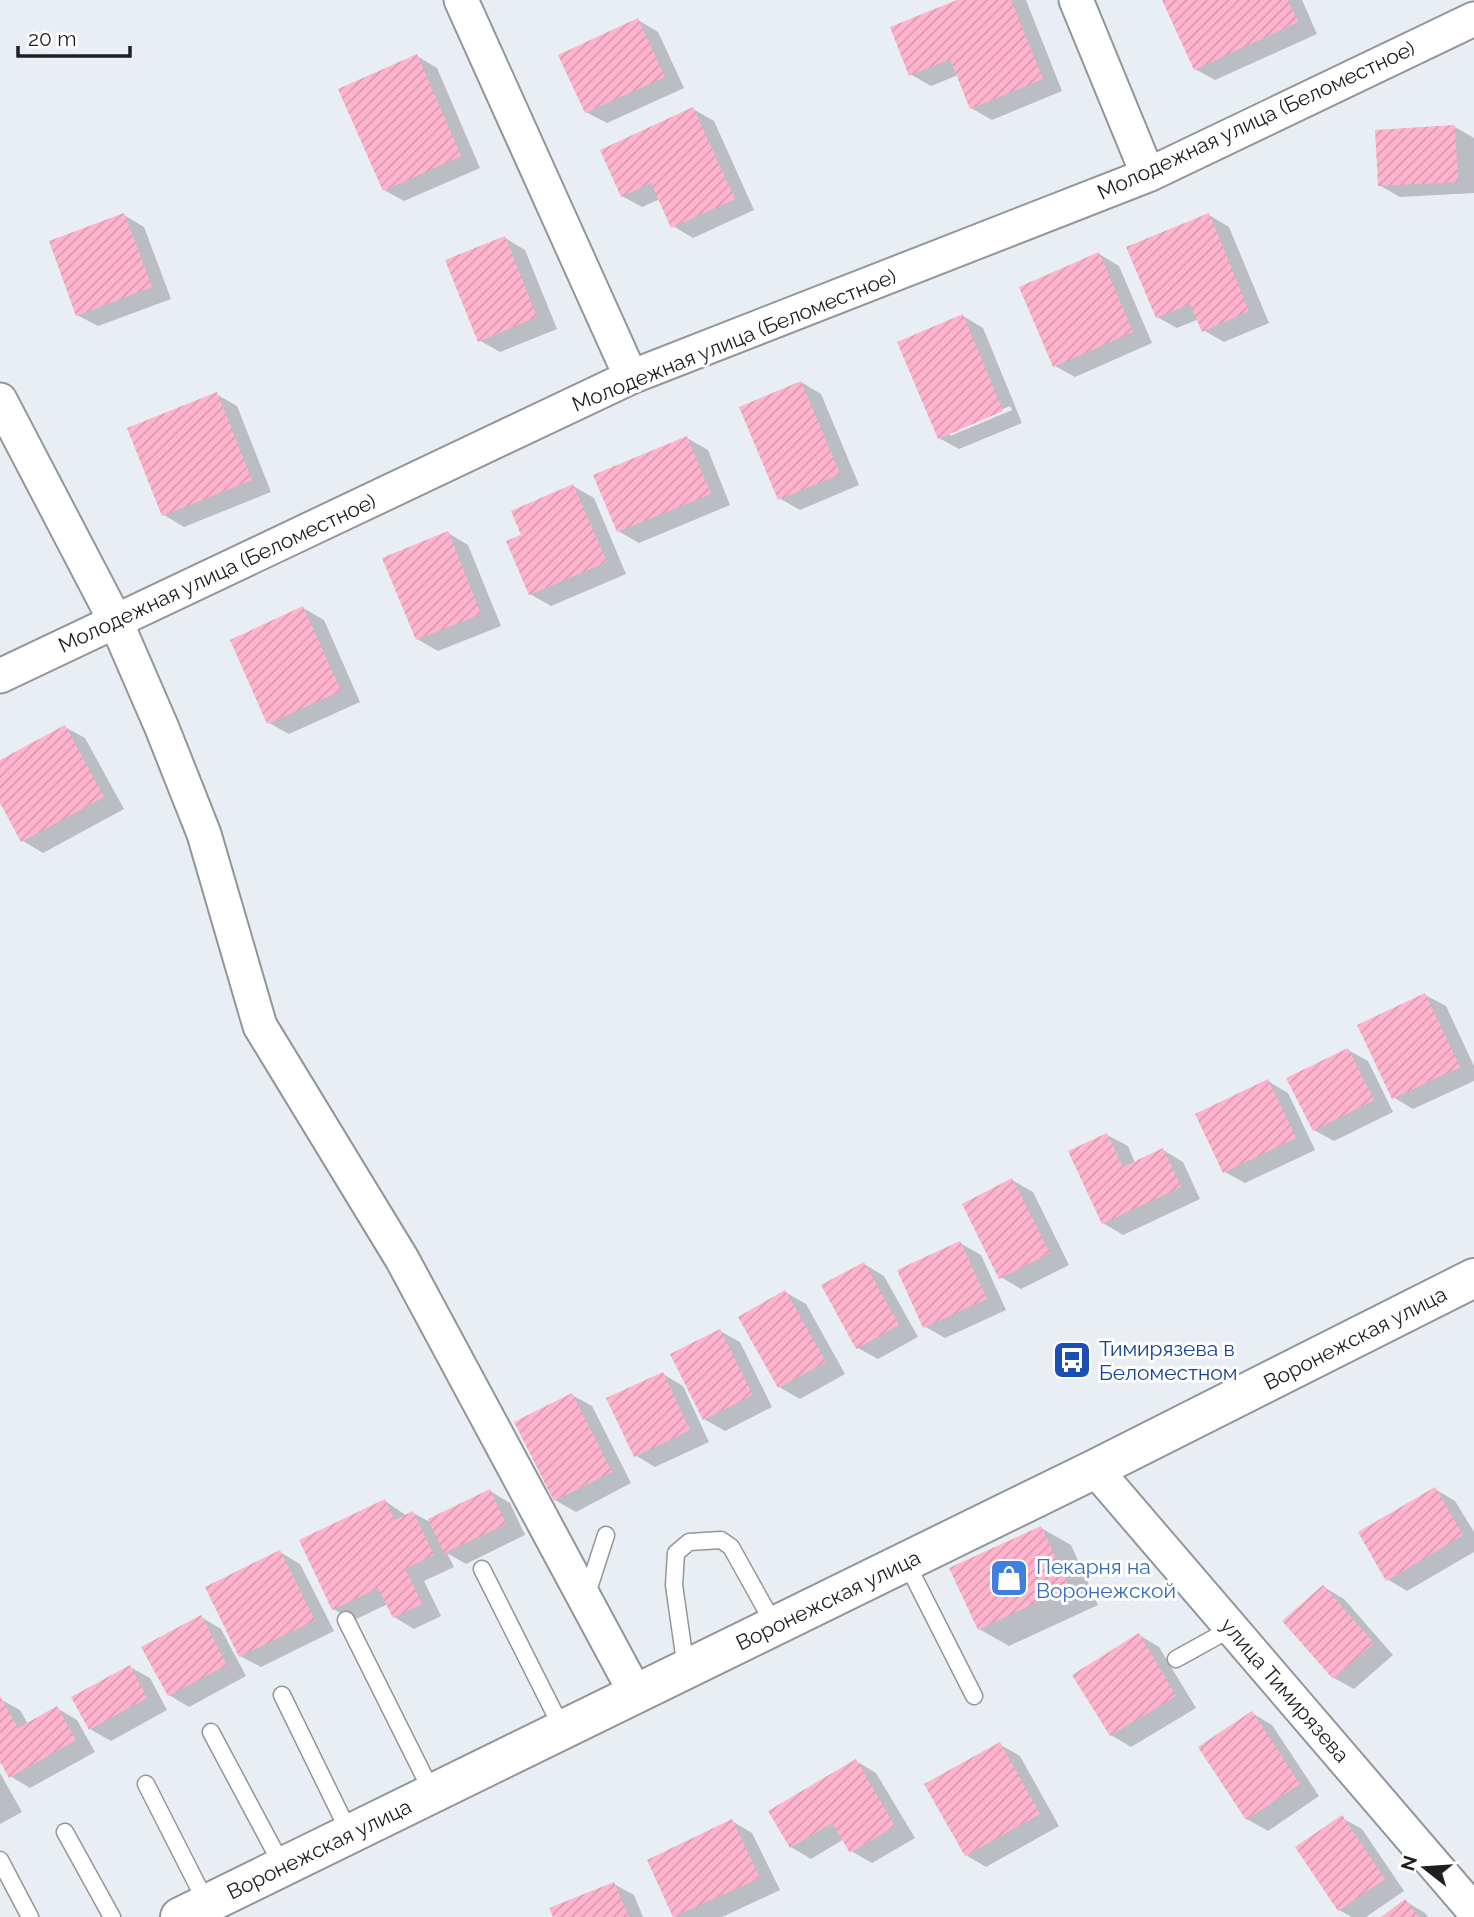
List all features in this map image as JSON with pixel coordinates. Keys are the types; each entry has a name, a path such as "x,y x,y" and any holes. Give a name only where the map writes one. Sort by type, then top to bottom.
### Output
{"street":[{"path":"461,0 631,377"},
{"path":"1076,0 1148,175"},
{"name":"Молодежная улица (Беломестное)","path":"0,676 631,377 1148,175 1474,19"},
{"path":"0,400 116,622 204,834 260,1026 402,1259 636,1694"},
{"name":"Воронежская улица","path":"194,1910 1096,1469 1474,1278"},
{"name":"улица Тимирязева","path":"1096,1469 1474,1912"}],"lane":[{"path":"585,1600 606,1535"},
{"path":"686,1670 674,1585 676,1553 689,1542 721,1540 731,1548 775,1626"},
{"path":"906,1562 974,1696"},
{"path":"482,1569 563,1730"},
{"path":"346,1620 433,1794"},
{"path":"1177,1659 1232,1628"},
{"path":"282,1695 350,1834"},
{"path":"211,1732 283,1867"},
{"path":"146,1784 194,1910"},
{"path":"65,1832 112,1917"},
{"path":"0,1860 30,1917"}],"building":[{"path":"957,0 1011,0 1043,79 970,109 950,59 909,76 890,27"},
{"path":"1162,0 1288,0 1298,22 1194,70"},
{"path":"638,18 665,77 585,113 558,55"},
{"path":"417,54 461,156 383,191 338,89"},
{"path":"693,107 735,199 671,228 651,183 621,197 600,150"},
{"path":"1455,125 1458,182 1378,186 1375,130"},
{"path":"124,213 152,287 76,316 49,241"},
{"path":"1209,213 1249,311 1202,332 1190,304 1156,318 1126,247"},
{"path":"505,236 537,317 478,342 445,260"},
{"path":"1099,252 1133,332 1053,367 1019,287"},
{"path":"963,314 1003,411 938,439 897,342"},
{"path":"801,381 840,474 778,500 739,407"},
{"path":"217,392 252,480 162,516 127,428"},
{"path":"687,436 711,494 617,532 593,475"},
{"path":"573,484 607,562 529,595 506,541 521,535 511,511"},
{"path":"448,531 481,614 416,640 382,558"},
{"path":"303,606 341,691 267,724 230,640"},
{"path":"65,725 104,797 21,842 0,803 0,760"},
{"path":"1425,993 1460,1067 1392,1099 1357,1025"},
{"path":"1348,1048 1374,1100 1313,1131 1286,1078"},
{"path":"1268,1079 1296,1138 1223,1173 1195,1114"},
{"path":"1107,1133 1123,1167 1163,1148 1181,1187 1102,1224 1068,1151"},
{"path":"1012,1178 1050,1253 999,1279 962,1204"},
{"path":"960,1241 987,1299 923,1328 897,1270"},
{"path":"864,1262 899,1325 856,1349 821,1285"},
{"path":"785,1290 826,1362 778,1388 738,1317"},
{"path":"720,1329 753,1395 703,1420 670,1354"},
{"path":"663,1372 690,1430 634,1457 606,1398"},
{"path":"572,1393 612,1472 554,1501 514,1422"},
{"path":"1435,1487 1463,1535 1386,1581 1358,1532"},
{"path":"490,1489 506,1524 444,1553 428,1519"},
{"path":"385,1499 395,1520 413,1511 434,1555 405,1569 422,1604 393,1618 378,1588 332,1610 299,1540"},
{"name":"Пекарня на Воронежской","path":"1041,1526 1069,1587 978,1630 949,1568"},
{"path":"280,1550 315,1620 239,1657 205,1587"},
{"path":"1323,1585 1374,1643 1333,1679 1282,1621"},
{"path":"201,1615 227,1665 168,1696 141,1647"},
{"path":"1139,1633 1176,1696 1110,1736 1072,1675"},
{"path":"130,1665 147,1698 89,1730 71,1697"},
{"path":"0,1696 18,1728 57,1706 76,1740 9,1778 0,1762"},
{"path":"1252,1711 1300,1784 1246,1820 1198,1747"},
{"path":"1000,1742 1040,1814 965,1856 924,1784"},
{"path":"856,1759 895,1826 850,1853 832,1823 790,1848 768,1811"},
{"path":"1342,1815 1385,1879 1338,1911 1295,1847"},
{"path":"732,1819 760,1878 673,1917 647,1860"},
{"path":"614,1882 629,1917 553,1917 549,1908"},
{"path":"1405,1899 1419,1917 1381,1917"}],"place":[{"name":"Тимирязева в Беломестном","path":"1072,1360"},
{"name":"Пекарня на Воронежской","path":"1009,1578"}]}
